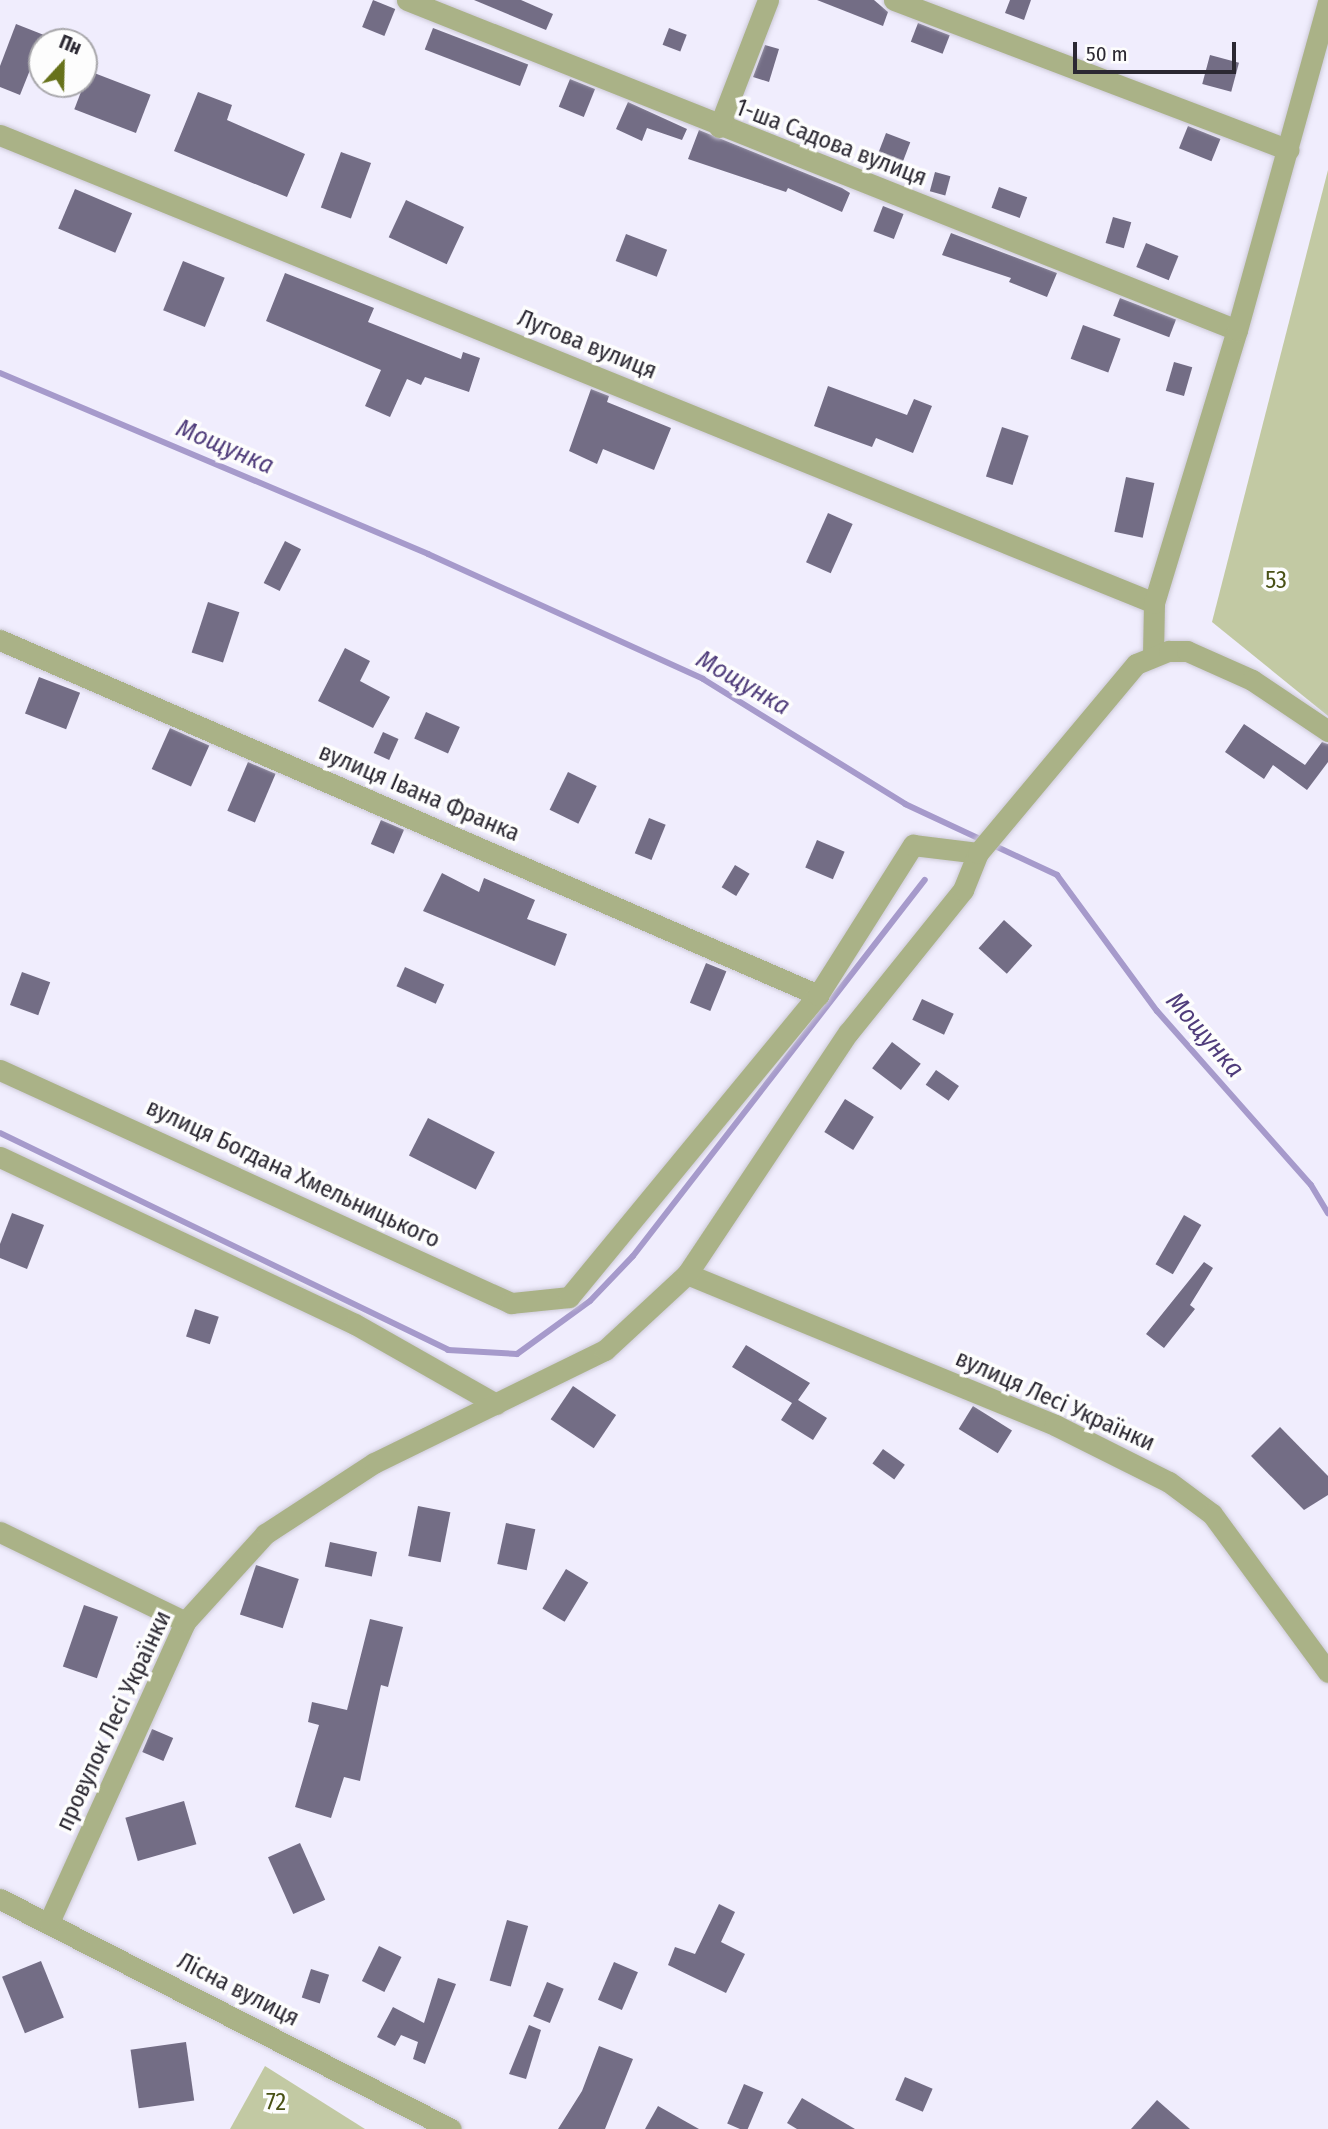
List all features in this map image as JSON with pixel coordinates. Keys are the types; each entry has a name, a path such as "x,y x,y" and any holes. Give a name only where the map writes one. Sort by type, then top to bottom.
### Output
{"street":[{"name":"1-ша Садова вулиця","path":"408,0 719,127 1237,330"},
{"path":"719,127 768,0"},
{"path":"894,0 1288,150"},
{"path":"1153,655 1153,603 1237,330 1328,2"},
{"name":"Лугова вулиця","path":"0,135 1153,603"},
{"name":"вулиця Івана Франка","path":"0,640 818,995"},
{"path":"0,1157 355,1324 496,1404 604,1350 687,1274 848,1033 963,890 978,853 1136,664 1153,655 1187,651 1221,665 1287,701 1328,731"},
{"path":"818,995 913,845 978,853"},
{"name":"вулиця Богдана Хмельницького","path":"0,1070 510,1303 569,1297 818,995"},
{"name":"вулиця Лесі Українки","path":"687,1274 1055,1425 1169,1482 1212,1514 1328,1672"},
{"name":"провулок Лесі Українки","path":"49,1922 185,1622 265,1534 374,1463 496,1404"},
{"path":"0,1532 185,1622"},
{"name":"Лісна вулиця","path":"0,1899 451,2129"}],"green space":[{"name":"53","path":"1328,170 1328,716 1212,622"},
{"name":"72","path":"265,2066 365,2129 230,2129"}],"building":[{"path":"373,0 395,9 384,36 362,27"},
{"path":"474,0 521,0 553,14 546,30"},
{"path":"817,0 874,0 888,12 883,26"},
{"path":"1010,0 1031,0 1024,20 1005,13"},
{"path":"918,23 950,35 943,54 911,42"},
{"path":"16,24 28,29 28,75 20,95 0,87 0,66"},
{"path":"433,28 528,65 520,86 425,49"},
{"path":"669,28 687,35 680,52 663,45"},
{"path":"765,45 779,49 769,82 753,77"},
{"path":"1210,55 1239,63 1231,92 1202,84"},
{"path":"98,74 151,95 136,133 74,109 79,98 98,98"},
{"path":"570,79 595,89 584,117 559,107"},
{"path":"198,92 232,105 227,120 305,154 287,197 174,151"},
{"path":"628,102 687,129 682,140 647,128 642,141 616,129"},
{"path":"1188,126 1220,139 1211,161 1179,148"},
{"path":"699,130 842,188 850,193 842,212 788,188 786,192 688,159"},
{"path":"886,133 910,142 898,173 874,164"},
{"path":"341,152 371,163 351,218 321,207"},
{"path":"935,172 950,176 945,195 930,191"},
{"path":"999,187 1027,197 1020,218 991,208"},
{"path":"75,189 132,213 115,253 58,229"},
{"path":"406,200 464,227 447,264 389,237"},
{"path":"883,206 904,214 894,239 873,231"},
{"path":"1113,217 1131,222 1124,248 1106,243"},
{"path":"951,233 1057,273 1047,297 1009,282 1011,278 942,255"},
{"path":"626,234 667,250 657,277 616,261"},
{"path":"1146,243 1178,256 1169,280 1136,267"},
{"path":"183,261 225,278 205,327 163,310"},
{"path":"285,273 374,308 368,322 461,359 463,352 480,358 469,392 425,377 421,385 407,379 390,417 365,406 381,370 266,321"},
{"path":"1120,298 1176,320 1169,337 1113,316"},
{"path":"1083,325 1121,339 1108,373 1071,359"},
{"path":"1174,362 1192,367 1184,396 1166,391"},
{"path":"828,386 907,415 914,399 932,406 913,453 876,438 872,447 814,426"},
{"path":"591,389 609,396 607,402 671,428 654,470 603,449 597,464 569,451"},
{"path":"1002,427 1029,436 1013,485 986,476"},
{"path":"1126,477 1154,483 1143,538 1114,532"},
{"path":"828,513 853,524 831,573 806,562"},
{"path":"285,541 301,549 280,591 264,583"},
{"path":"208,602 239,612 223,663 192,652"},
{"path":"345,648 370,661 360,681 390,697 373,728 318,701"},
{"path":"39,677 80,693 66,729 25,713"},
{"path":"426,712 460,727 448,754 414,738"},
{"path":"1244,724 1305,765 1322,742 1328,744 1328,762 1307,790 1273,765 1264,779 1225,752"},
{"path":"170,728 209,745 191,787 152,769"},
{"path":"383,732 399,739 389,760 374,753"},
{"path":"248,762 276,774 255,823 227,811"},
{"path":"568,772 597,786 578,824 550,810"},
{"path":"649,818 666,825 651,860 635,853"},
{"path":"381,820 404,830 394,854 371,844"},
{"path":"817,840 845,852 833,879 805,868"},
{"path":"735,865 750,874 736,896 722,887"},
{"path":"442,873 479,892 484,878 535,900 527,919 567,934 555,966 423,911"},
{"path":"1004,920 1032,945 1007,974 979,948"},
{"path":"706,963 726,971 710,1011 690,1003"},
{"path":"405,967 444,984 436,1004 396,986"},
{"path":"22,972 50,982 38,1015 10,1005"},
{"path":"922,999 954,1014 944,1035 912,1020"},
{"path":"892,1042 921,1064 901,1090 872,1068"},
{"path":"936,1070 959,1086 949,1101 926,1085"},
{"path":"845,1099 874,1117 853,1150 824,1132"},
{"path":"428,1118 495,1152 476,1189 409,1155"},
{"path":"12,1213 44,1225 27,1269 0,1258 0,1244"},
{"path":"1184,1215 1201,1225 1173,1274 1156,1264"},
{"path":"1204,1262 1213,1268 1190,1305 1195,1309 1164,1348 1146,1334"},
{"path":"195,1309 219,1317 210,1344 186,1337"},
{"path":"746,1345 810,1383 798,1400 827,1418 813,1440 781,1420 792,1403 732,1367"},
{"path":"573,1386 616,1415 594,1448 551,1419"},
{"path":"973,1406 1012,1430 998,1453 959,1429"},
{"path":"1280,1427 1328,1476 1328,1495 1304,1510 1251,1456"},
{"path":"883,1449 905,1465 894,1479 872,1464"},
{"path":"418,1506 450,1512 441,1562 408,1556"},
{"path":"506,1523 535,1529 527,1570 497,1564"},
{"path":"330,1542 377,1552 372,1576 325,1566"},
{"path":"256,1565 299,1579 283,1628 240,1614"},
{"path":"566,1569 588,1582 565,1622 542,1608"},
{"path":"84,1605 118,1617 97,1678 63,1666"},
{"path":"370,1619 403,1627 388,1687 381,1685 360,1781 344,1777 331,1818 295,1807 319,1725 308,1722 312,1702 347,1710"},
{"path":"152,1729 173,1738 163,1761 142,1752"},
{"path":"184,1801 196,1844 138,1861 125,1818"},
{"path":"300,1843 325,1900 293,1914 268,1857"},
{"path":"719,1904 735,1912 721,1942 745,1954 726,1993 668,1965 675,1947 695,1954"},
{"path":"507,1920 528,1926 511,1987 490,1981"},
{"path":"379,1946 401,1957 384,1992 362,1981"},
{"path":"41,1961 64,2018 25,2033 2,1977"},
{"path":"614,1962 638,1972 622,2010 598,2000"},
{"path":"311,1969 329,1975 320,2003 302,1998"},
{"path":"438,1978 456,1984 425,2064 413,2059 418,2042 401,2035 395,2046 377,2037 393,2007 424,2023"},
{"path":"547,1982 564,1989 550,2023 533,2016"},
{"path":"529,2025 541,2030 526,2079 509,2074"},
{"path":"186,2042 194,2100 139,2108 131,2050"},
{"path":"599,2046 633,2059 605,2129 558,2129 582,2091"},
{"path":"905,2077 933,2089 923,2112 895,2100"},
{"path":"744,2084 763,2092 748,2129 727,2124"},
{"path":"802,2098 855,2129 797,2129 787,2123"},
{"path":"1157,2100 1190,2129 1131,2129"},
{"path":"658,2106 699,2129 645,2129"}],"waterway":[{"name":"Мощунка","path":"0,373 428,554 703,679 905,804 1057,875 1157,1011 1311,1185 1328,1213"},
{"path":"0,1133 448,1350 517,1354 590,1301 633,1256 925,880"}]}
